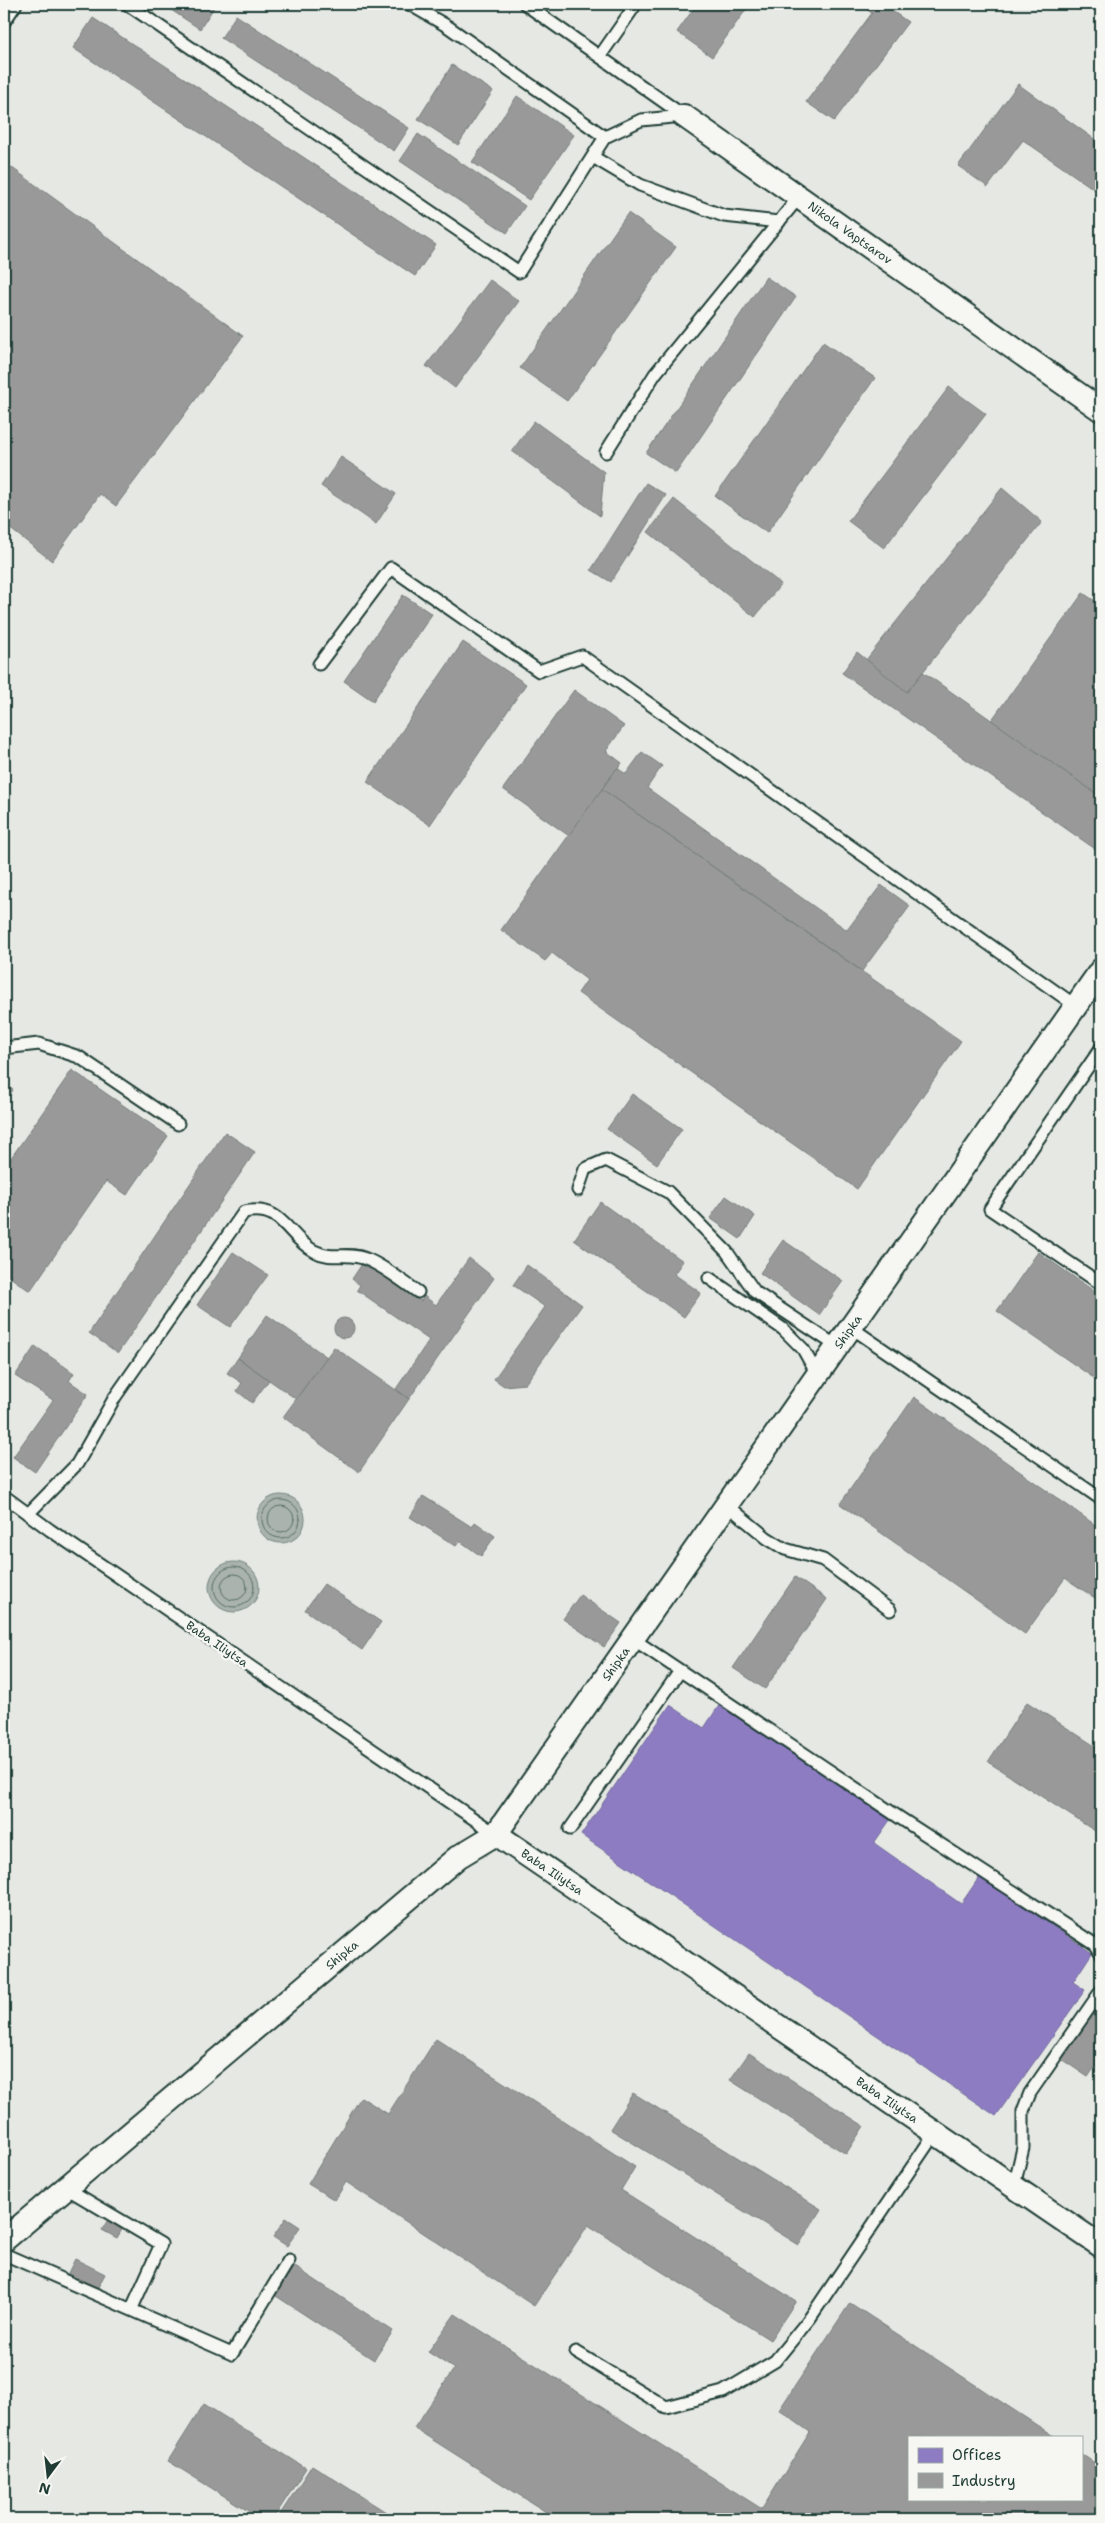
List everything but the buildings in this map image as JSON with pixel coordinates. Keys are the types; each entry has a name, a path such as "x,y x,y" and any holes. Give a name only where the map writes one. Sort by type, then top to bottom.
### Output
{"street":[{"name":"Nikola Vaptsarov","path":"684,116 1101,410"},
{"name":"Shipka","path":"4,2240 458,1857 496,1834 1101,970"},
{"name":"Baba Iliytsa","path":"496,1834 1101,2246"}],"lane":[{"path":"4,22 16,4"},
{"path":"127,4 519,272 605,137 641,120 684,116"},
{"path":"409,4 447,26 605,137"},
{"name":"Nikola Vaptsarov","path":"524,4 684,116"},
{"path":"600,56 636,4"},
{"path":"593,157 640,185 724,216 779,222"},
{"path":"606,452 655,374 799,197"},
{"path":"320,664 391,568 539,671 582,656 1076,1006"},
{"path":"4,1048 39,1044 79,1057 178,1124"},
{"path":"1101,1048 990,1209 1101,1284"},
{"path":"578,1190 585,1169 606,1160 668,1192 727,1252 755,1292 838,1347"},
{"path":"28,1514 77,1464 116,1397 244,1212 257,1209 271,1213 312,1250 330,1258 349,1255 366,1259 418,1292"},
{"path":"709,1278 783,1330 803,1349 818,1376"},
{"path":"852,1328 1101,1499"},
{"name":"Baba Iliytsa","path":"4,1496 496,1834"},
{"path":"727,1504 767,1538 785,1549 824,1560 890,1610"},
{"path":"633,1639 680,1672 1096,1945 1101,1953"},
{"path":"570,1829 680,1672"},
{"path":"1014,2186 1023,2148 1023,2112 1030,2093 1101,1991"},
{"path":"576,2352 666,2406 723,2392 775,2361 810,2318 935,2133"},
{"path":"66,2188 161,2244 132,2308"},
{"path":"4,2254 132,2308 232,2354 289,2260"}],"shaded area":[{"path":"4,4 1101,4 1101,2519 4,2519"}],"water":[{"path":"276,1495 286,1495 295,1499 301,1505 305,1519 301,1533 295,1539 286,1543 276,1543 267,1539 261,1533 257,1524 257,1514 261,1505 267,1499"},
{"path":"234,1562 252,1569 259,1587 252,1605 234,1612 216,1605 209,1587 216,1569"}]}
